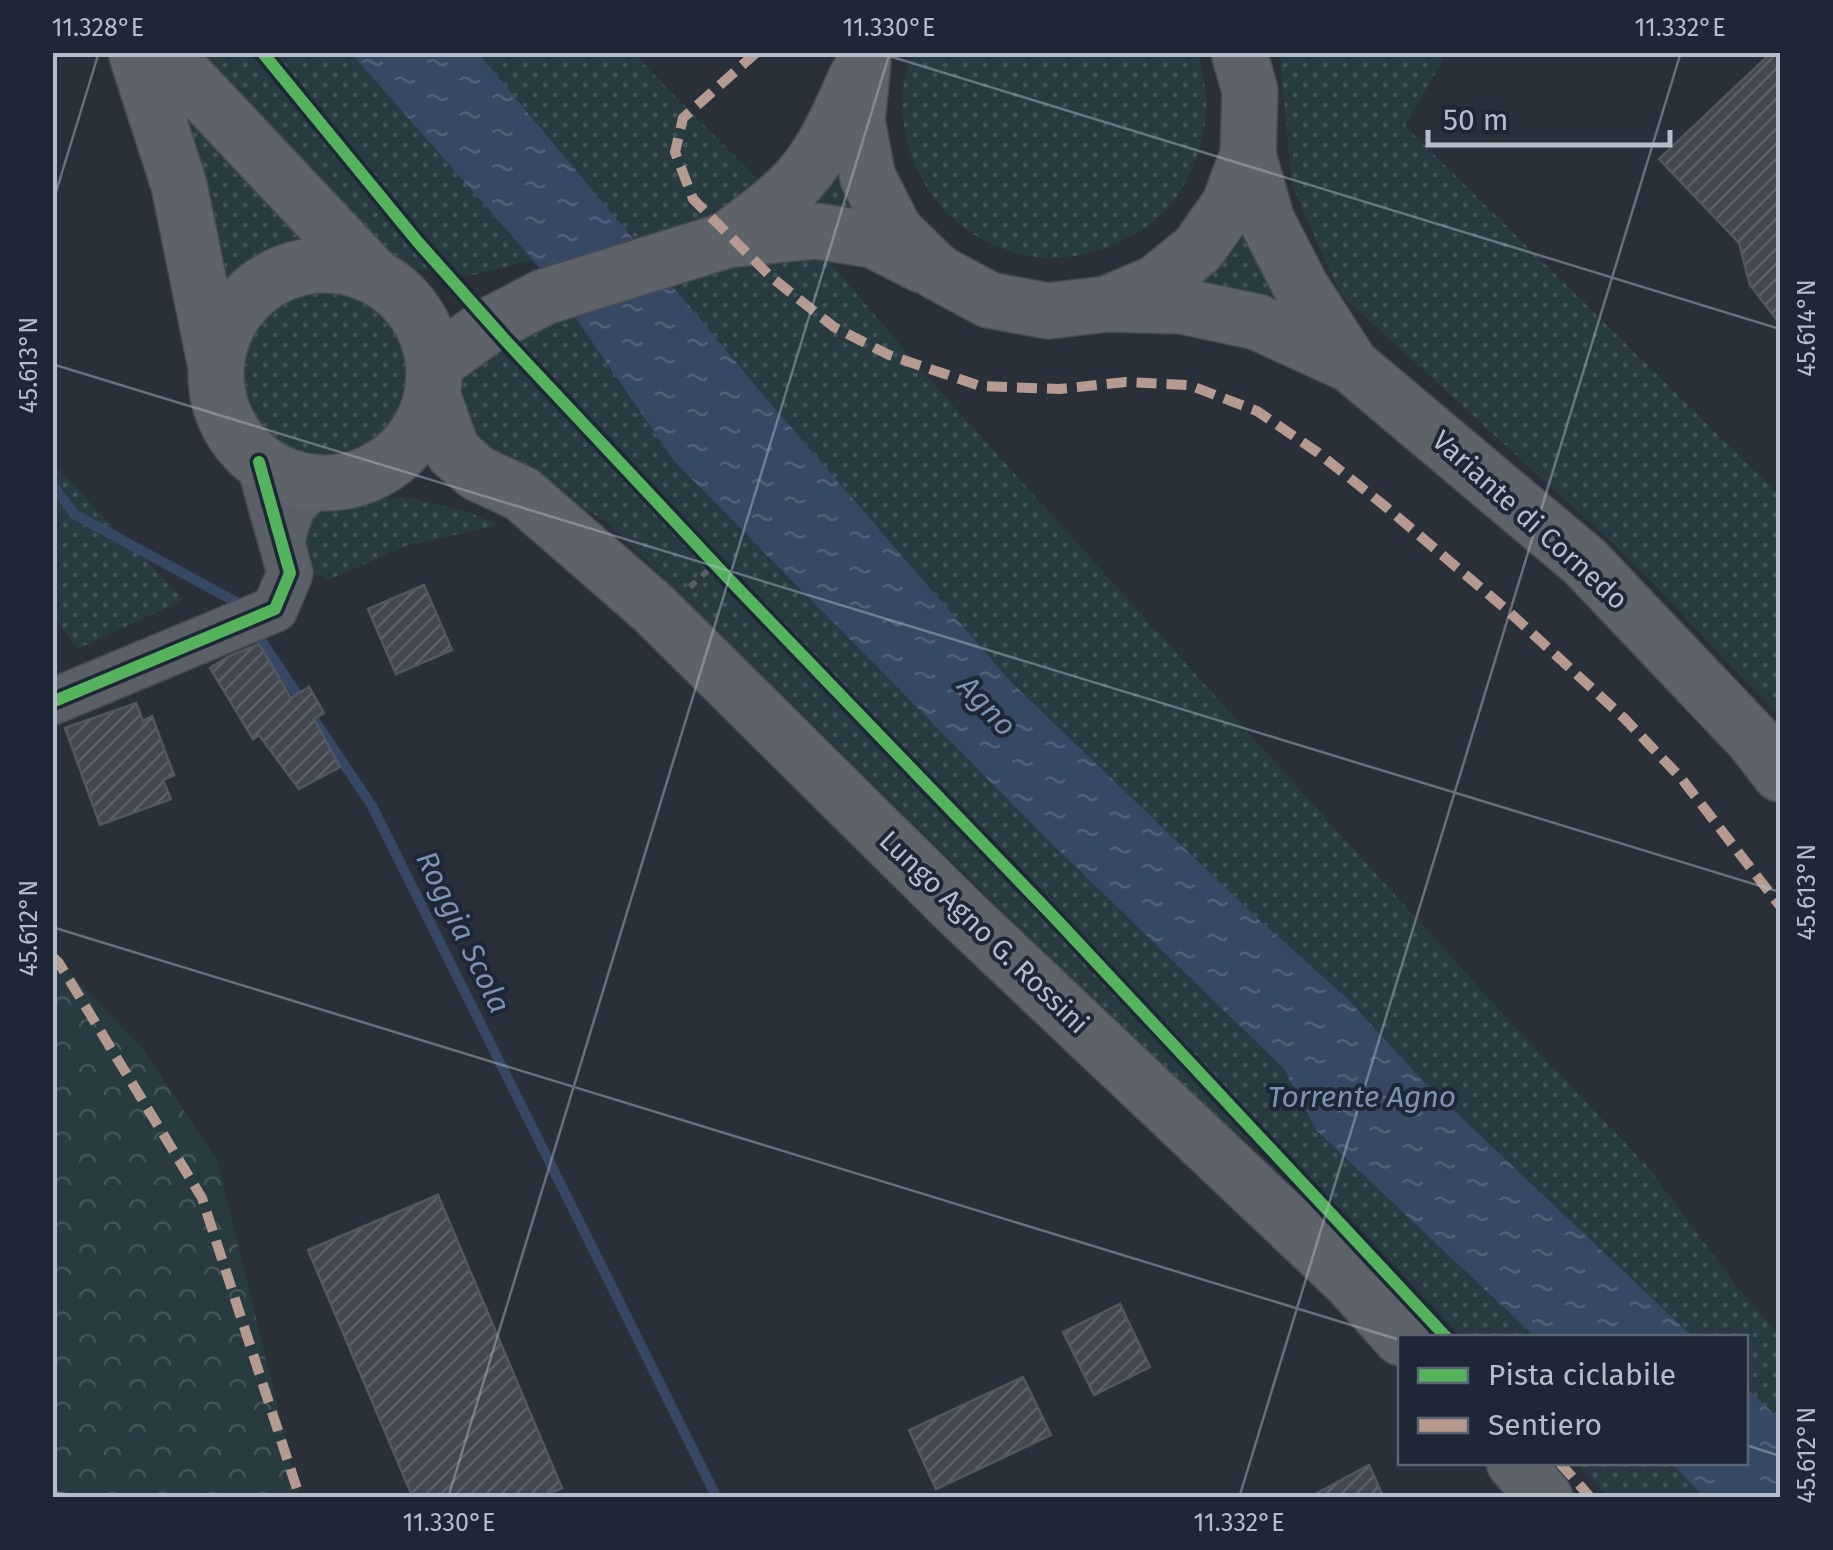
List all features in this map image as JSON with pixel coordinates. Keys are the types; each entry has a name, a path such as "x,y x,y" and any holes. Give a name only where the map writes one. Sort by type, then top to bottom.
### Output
{"main road":[{"path":"136,52 179,186 215,362 218,400 233,434 259,462 293,479 322,484 351,481 379,470 404,451 422,426 434,380 475,315"},
{"name":"Lungo Agno G. Rossini","path":"163,52 417,314 428,338 434,380 453,452 478,473 522,494 653,608 960,912 1350,1281 1398,1335"},
{"path":"1239,52 1250,91 1248,155 1267,221 1301,287 1350,365"},
{"path":"726,240 788,191 810,166 831,135 866,57"},
{"path":"866,57 857,120 868,178 895,231 937,272"},
{"path":"1107,304 1156,282 1198,249 1230,205 1248,155"},
{"path":"215,362 225,327 245,298 274,277 308,266 344,266 475,315 544,298 726,240 816,231 872,240 989,300 1048,311 1107,304 1182,306 1256,322 1350,365"},
{"name":"Variante di Cornedo","path":"1350,365 1585,562 1753,739 1780,774"},
{"name":"Lungo Agno G. Rossini","path":"379,470 468,495 562,530"},
{"path":"1517,1465 1545,1498"}],"street":[{"path":"52,702 275,609 290,572 259,462"},
{"path":"282,540 291,508 306,491 322,484"}],"path":[{"path":"688,589 715,564"}],"green space":[{"path":"202,53 351,53 533,260 469,276 391,266"},
{"path":"478,53 634,53 782,207 838,146 867,216 792,219 939,390 1159,634 1509,1021 1648,1167 1737,1287 1780,1337 1780,1420 1748,1389 1748,1335 1691,1335 1422,1080 1348,999 1255,916 1011,682 771,404"},
{"path":"913,53 1196,53 1206,106 1202,136 1185,184 1159,217 1144,228 1090,253 1035,257 976,236 952,218 933,196 908,143 903,113 905,78"},
{"path":"1276,53 1447,53 1405,126 1780,496 1780,717 1630,559 1340,294 1292,185 1280,59"},
{"path":"154,54 321,241 261,258 218,293"},
{"path":"1250,205 1312,323 1189,284"},
{"path":"325,294 356,300 383,317 400,344 406,375 400,406 383,433 356,450 325,456 294,450 267,433 250,406 244,375 250,344 267,317 294,300"},
{"path":"573,314 674,461 1043,835 1283,1068 1317,1131 1533,1335 1459,1335 1346,1213 1201,1106 607,522 525,474 482,455 454,415 457,370 492,341"},
{"path":"53,464 184,600 77,649 53,615"},
{"path":"412,498 468,512 499,525 406,546 328,580 306,568 298,528 335,499"},
{"path":"53,956 142,1048 217,1160 300,1497 53,1497"},
{"path":"1578,1465 1673,1465 1704,1497 1608,1497"}],"water":[{"name":"Torrente Agno","path":"351,53 478,53 771,404 1011,682 1255,916 1348,999 1422,1080 1691,1335 1533,1335 1317,1131 1283,1068 1043,835 674,461 533,260"},
{"path":"1748,1389 1780,1420 1780,1497 1704,1497 1673,1465 1748,1465"}],"building":[{"path":"1772,52 1780,52 1780,324 1750,285 1739,243 1659,159"},
{"path":"424,585 452,650 396,674 368,609"},
{"path":"259,644 291,698 309,687 324,713 314,719 340,767 299,789 259,735 253,739 210,668"},
{"path":"136,703 143,721 152,716 174,775 163,780 171,799 100,825 65,728"},
{"path":"438,1195 562,1488 539,1498 413,1498 308,1250"},
{"path":"1120,1304 1150,1367 1094,1395 1063,1332"},
{"path":"1023,1377 1051,1435 936,1489 909,1430"},
{"path":"1369,1465 1384,1498 1308,1498"}],"waterway":[{"name":"Roggia Scola","path":"52,484 74,514 236,602 243,613"},
{"name":"Roggia Scola","path":"255,631 372,806 717,1498"}],"marked path":[{"path":"757,52 683,118 675,152 693,199 771,277 834,327 889,355 980,386 1059,389 1126,382 1189,385 1257,411 1386,507 1508,611 1624,718 1681,778 1780,906"},
{"path":"52,956 202,1198 300,1498"},
{"path":"1562,1465 1591,1498"}],"cycle path":[{"path":"262,52 417,241 506,341 1054,917 1444,1335"},
{"path":"52,702 275,609 290,573 259,462"}],"water label":[{"name":"Agno","path":"987,706"}]}
